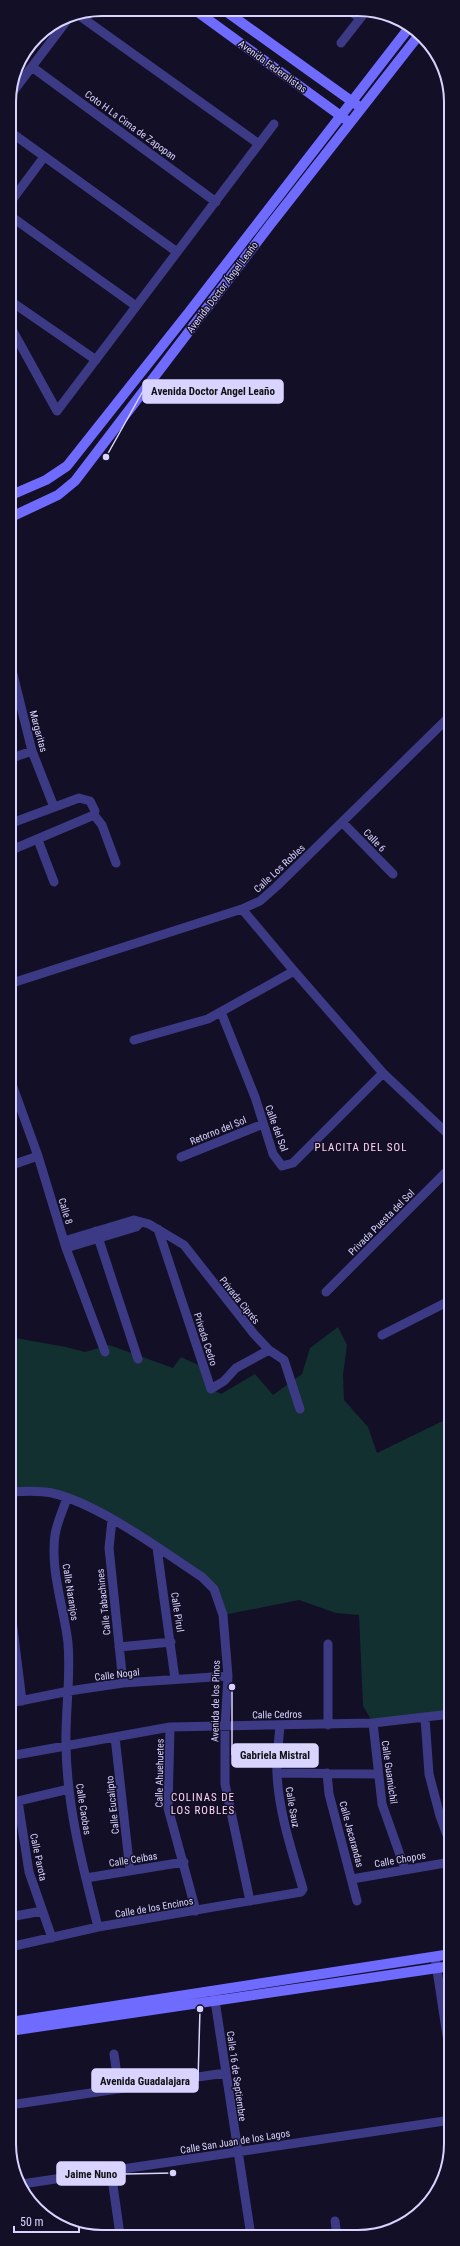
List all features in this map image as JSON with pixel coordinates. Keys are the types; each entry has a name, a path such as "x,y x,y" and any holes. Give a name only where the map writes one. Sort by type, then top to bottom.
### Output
{"street":[{"name":"Avenida Federalistas","path":"203,16 350,123"},
{"name":"Avenida Federalistas","path":"232,16 352,102 363,107"},
{"path":"341,43 361,16"},
{"path":"80,19 259,144"},
{"path":"18,85 68,23"},
{"name":"Avenida Doctor Ángel Leaño","path":"16,493 46,480 67,466 189,312 407,31"},
{"name":"Avenida Doctor Ángel Leaño","path":"16,515 58,495 70,486 270,224 416,39"},
{"name":"Coto H La Cima de Zapopan","path":"32,67 216,202"},
{"path":"16,336 58,411 274,124"},
{"path":"16,136 177,252"},
{"path":"16,195 44,157"},
{"path":"16,220 136,306"},
{"path":"16,305 96,360"},
{"name":"Margaritas","path":"16,701 32,751 54,807"},
{"name":"Calle Los Robles","path":"16,982 242,909 260,901 444,722"},
{"path":"16,757 32,751"},
{"path":"16,821 79,798 90,801 95,811 94,815 102,825 116,863"},
{"path":"16,848 94,815"},
{"name":"Calle 6","path":"342,822 393,874"},
{"path":"38,840 54,882"},
{"path":"242,909 294,972 383,1073 444,1132"},
{"path":"134,1040 208,1019 294,972"},
{"name":"Calle del Sol","path":"221,1012 255,1097 273,1154 282,1166 293,1163 383,1073"},
{"name":"Calle 8","path":"16,1093 38,1156 65,1245 105,1352"},
{"name":"Retorno del Sol","path":"181,1157 263,1124"},
{"path":"16,1164 38,1156"},
{"name":"Privada Puesta del Sol","path":"326,1292 444,1173"},
{"name":"Privada Ciprés","path":"65,1245 134,1220 158,1229 184,1245 221,1295 269,1350 284,1360 300,1409"},
{"name":"Privada Cedro","path":"158,1229 211,1389 224,1381 236,1368 269,1350"},
{"path":"97,1234 138,1359"},
{"path":"382,1335 444,1304"},
{"name":"Avenida de los Pinos","path":"16,1492 40,1492 67,1498 112,1520 202,1578 217,1595 224,1622 228,1676 225,1727 226,1792 250,1901"},
{"name":"Calle Naranjos","path":"67,1498 57,1526 54,1545 55,1562 68,1643 69,1691"},
{"name":"Calle Tabachines","path":"112,1520 109,1548 118,1647 123,1683"},
{"name":"Calle Pirul","path":"157,1548 175,1679"},
{"path":"118,1647 171,1642"},
{"path":"328,1644 328,1725"},
{"path":"16,1676 22,1701"},
{"name":"Calle Nogal","path":"16,1702 69,1691 123,1683 228,1676"},
{"name":"Calle Caobas","path":"69,1691 66,1745 69,1789 72,1812 98,1928"},
{"name":"Calle Cedros","path":"16,1755 170,1727 225,1727 280,1724 328,1725 373,1723 444,1715"},
{"path":"425,1718 429,1774 444,1827"},
{"name":"Calle Guamúchil","path":"373,1723 382,1804 405,1869"},
{"name":"Calle Sauz","path":"280,1724 277,1773 283,1819 303,1890"},
{"name":"Calle Ahuehuetes","path":"170,1727 168,1808 184,1862 196,1911"},
{"name":"Calle Eucalipto","path":"115,1737 130,1871"},
{"path":"277,1773 378,1774"},
{"name":"Calle Jacarandas","path":"327,1773 329,1794 357,1901"},
{"path":"16,1802 69,1789"},
{"name":"Calle Parota","path":"16,1811 29,1872 52,1938"},
{"path":"440,1816 444,1815"},
{"name":"Calle Ceibas","path":"86,1878 184,1862"},
{"name":"Calle Chopos","path":"352,1879 444,1863"},
{"name":"Calle de los Encinos","path":"16,1946 98,1928 303,1890"},
{"path":"16,1916 42,1911"},
{"path":"16,2031 214,1996 294,1979 444,1955"},
{"path":"435,1957 444,2015"},
{"path":"16,2021 214,1996 295,1990 444,1967"},
{"path":"364,1968 366,1978"},
{"path":"294,1979 295,1990"},
{"name":"Calle 16 de Septiembre","path":"214,1996 250,2230"},
{"path":"114,2054 119,2089"},
{"path":"16,2105 225,2074"},
{"name":"Calle San Juan de los Lagos","path":"26,2183 444,2121"},
{"path":"111,2171 119,2230"},
{"path":"335,2221 336,2230"}],"green space":[{"path":"338,1327 347,1345 343,1375 344,1400 368,1427 377,1453 444,1420 444,1715 373,1723 363,1706 359,1615 336,1613 299,1600 223,1615 211,1586 157,1548 67,1498 16,1493 16,1338 85,1352 109,1345 173,1368 181,1357 198,1365 208,1387 221,1394 255,1374 273,1395 302,1374 310,1348"}],"place":[{"name":"Avenida Doctor Angel Leaño","path":"106,457"},
{"name":"Gabriela Mistral","path":"232,1687"},
{"name":"Avenida Guadalajara","path":"200,2009"},
{"name":"Jaime Nuno","path":"173,2173"}],"district":[{"name":"PLACITA DEL SOL","path":"361,1147"},
{"name":"COLINAS DE LOS ROBLES","path":"203,1803"}]}
